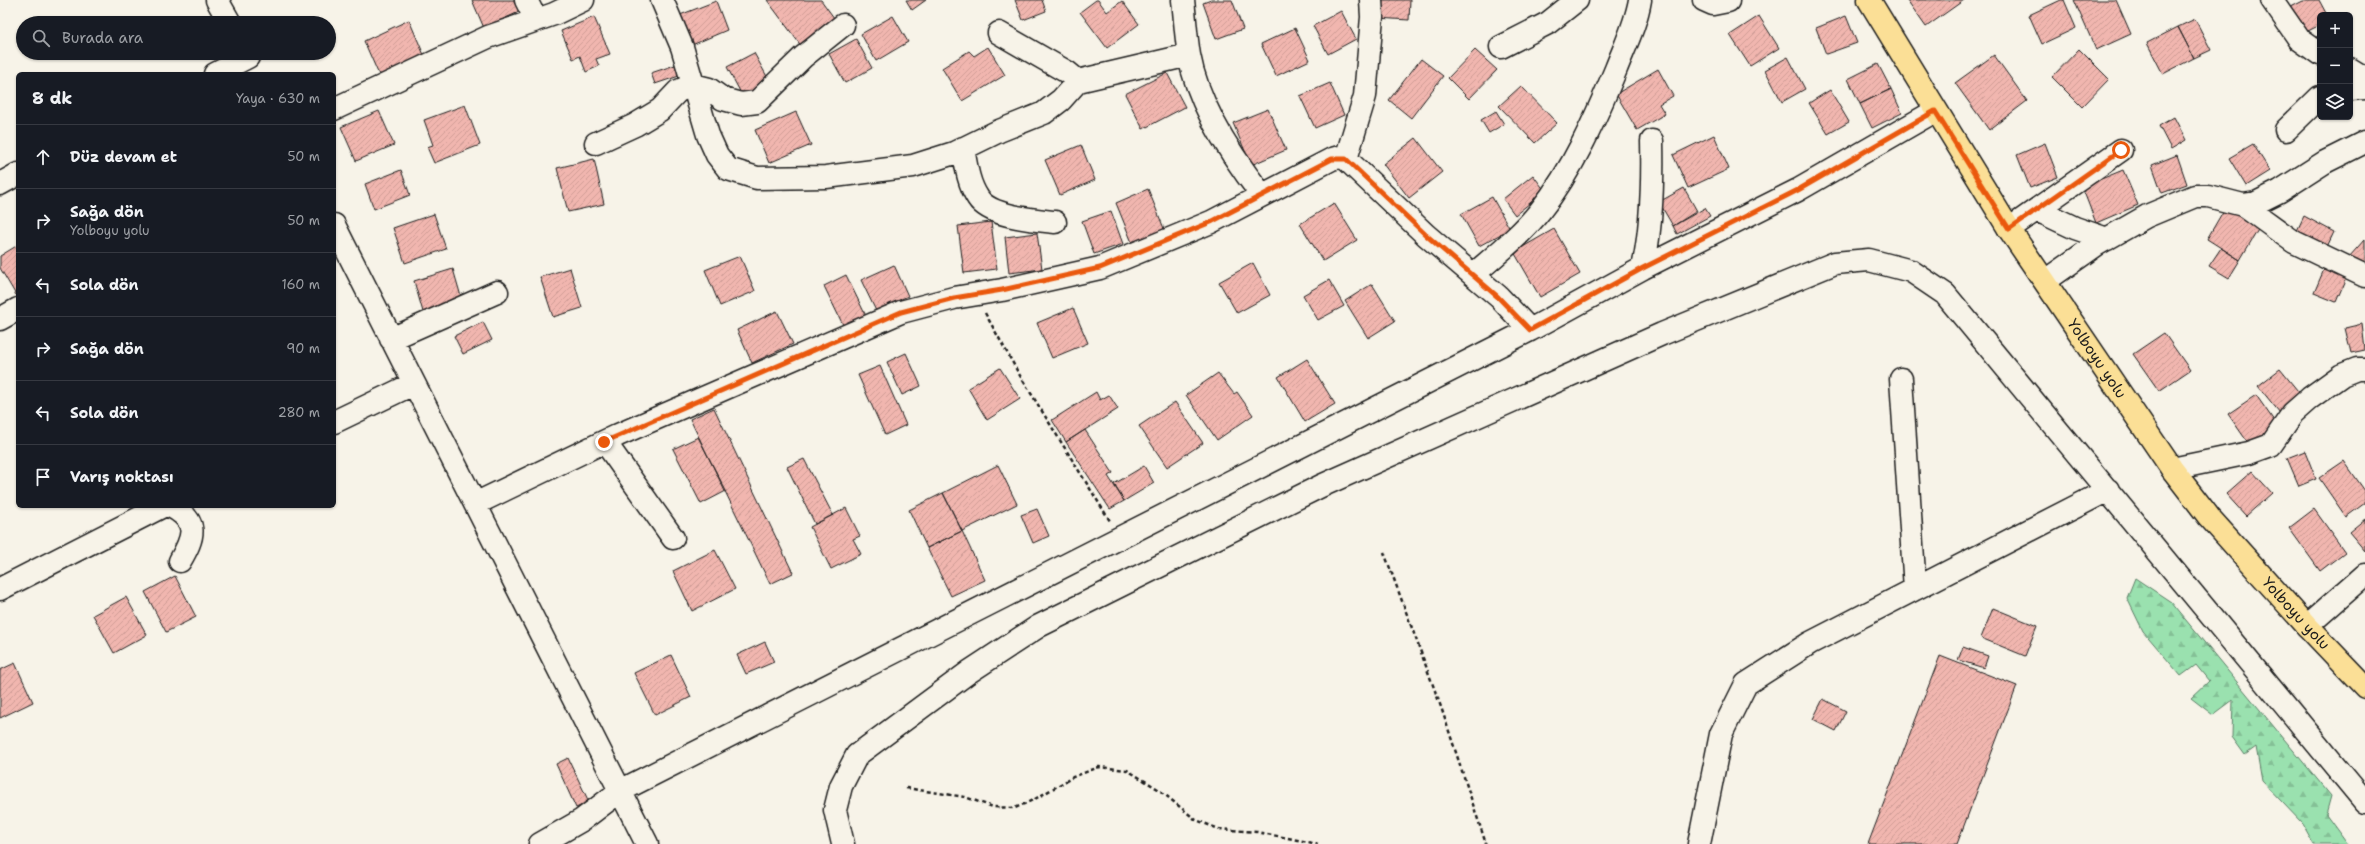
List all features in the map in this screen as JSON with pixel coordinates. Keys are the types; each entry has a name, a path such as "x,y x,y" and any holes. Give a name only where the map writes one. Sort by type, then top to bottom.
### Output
{"main road":[{"name":"Yolboyu yolu","path":"1876,3 1935,111 2009,229 2172,469 2209,517 2307,626 2365,687"}],"street":[{"path":"217,0 226,16"},
{"path":"526,0 536,20"},
{"path":"336,108 488,37 536,20 583,0"},
{"path":"662,0 682,48 716,156 728,169 757,178 826,177 913,166 963,148 1044,113 1061,100 1078,81 1189,55"},
{"path":"1183,0 1189,55 1203,100 1240,167 1261,194"},
{"path":"1346,159 1365,96 1372,17 1371,0"},
{"path":"1501,48 1548,23 1577,0"},
{"path":"1474,274 1522,231 1540,210 1557,185 1577,151 1607,90 1638,15 1640,0"},
{"path":"1704,0 1713,4 1728,1"},
{"path":"2272,0 2299,39 2317,52"},
{"path":"596,143 634,125 660,110 678,91 693,85 709,89 729,100 741,104 751,104 757,102 803,57 843,25"},
{"path":"999,33 1067,72 1078,81"},
{"path":"220,72 250,61"},
{"path":"2353,71 2365,78"},
{"path":"2353,89 2365,88"},
{"path":"2286,130 2317,100"},
{"path":"540,844 582,820 620,791 1530,330 1643,268 1798,190 1935,111"},
{"path":"1643,268 1650,234 1653,171 1652,141"},
{"path":"2243,205 2256,202 2274,194 2325,162 2365,142"},
{"path":"963,148 968,178 978,199 1012,218 1055,222"},
{"path":"2009,229 2037,210 2065,188 2121,150"},
{"path":"475,504 604,442 901,312 954,298 1048,281 1100,268 1211,222 1261,194 1332,159 1346,159 1426,235 1474,274 1530,330"},
{"path":"0,184 16,175"},
{"path":"2045,282 2106,239 2147,216 2195,196 2208,196 2243,205 2294,242 2365,276"},
{"path":"2037,210 2075,228 2106,239"},
{"path":"336,229 413,384 647,844"},
{"path":"843,844 835,810 841,786 857,755 969,672 1039,626 1322,486 1662,334 1835,264 1869,260 1911,270 1945,294 2365,802"},
{"path":"391,339 497,292"},
{"path":"0,318 16,310"},
{"path":"2172,469 2249,453 2272,445 2293,413 2310,398 2342,375 2357,369 2365,368"},
{"path":"1901,379 1915,589"},
{"path":"336,421 413,384"},
{"path":"604,442 672,538"},
{"path":"1699,844 1721,734 1746,684 1810,643 2108,490"},
{"path":"0,589 159,508"},
{"path":"174,508 181,512 190,525 192,540 180,561"},
{"path":"2307,626 2365,575"}],"path":[{"path":"978,294 983,308 1019,374 1119,537"},
{"path":"1384,552 1441,707 1486,844"},
{"path":"906,788 965,797 993,807 1015,808 1036,800 1073,777 1099,767 1127,770 1158,789 1196,820 1218,829 1257,832 1318,844"}],"green space":[{"path":"2135,578 2171,602 2331,796 2326,814 2348,844 2314,844 2302,823 2262,781 2256,747 2245,755 2232,737 2233,700 2213,715 2191,698 2209,681 2196,665 2181,676 2143,631 2127,598"}],"building":[{"path":"472,0 516,0 521,11 484,28"},
{"path":"767,0 821,0 837,22 802,47"},
{"path":"906,0 926,0 912,10"},
{"path":"1015,0 1042,0 1046,11 1023,20"},
{"path":"1098,0 1107,12 1122,1 1139,24 1107,48 1080,12"},
{"path":"1211,0 1232,0 1243,29 1216,39 1203,3"},
{"path":"1378,0 1410,0 1409,20 1377,18"},
{"path":"1907,0 1964,0 1926,27"},
{"path":"2064,0 2076,28 2042,44 2029,15"},
{"path":"2074,0 2116,0 2131,34 2096,50"},
{"path":"2302,0 2319,0 2325,12 2317,12 2317,26 2304,33 2290,6"},
{"path":"716,1 727,30 692,45 680,15"},
{"path":"1341,11 1356,39 1328,54 1313,26"},
{"path":"893,16 908,42 876,61 861,34"},
{"path":"1759,16 1779,48 1750,66 1730,35"},
{"path":"1846,16 1857,43 1826,54 1816,28"},
{"path":"594,17 610,54 596,59 599,66 586,72 580,56 573,59 561,31"},
{"path":"2195,19 2211,50 2194,58 2178,27"},
{"path":"409,20 424,55 379,75 364,41"},
{"path":"2178,27 2194,58 2163,74 2147,43"},
{"path":"1295,28 1310,60 1276,76 1261,44"},
{"path":"856,39 872,68 845,83 829,54"},
{"path":"988,47 1005,75 962,101 942,68 969,51 974,56"},
{"path":"2079,49 2109,79 2082,107 2052,77"},
{"path":"1475,50 1497,70 1469,99 1448,78"},
{"path":"754,53 770,82 743,97 727,67"},
{"path":"1994,55 2027,101 1989,130 1955,83"},
{"path":"1788,57 1805,89 1782,102 1765,70"},
{"path":"1421,59 1443,76 1411,118 1389,100"},
{"path":"678,64 682,75 655,84 651,73"},
{"path":"1878,64 1891,89 1860,104 1848,79"},
{"path":"1658,69 1673,96 1659,104 1665,114 1637,130 1616,94"},
{"path":"1167,73 1185,107 1143,129 1125,94"},
{"path":"1330,83 1344,115 1315,128 1300,96"},
{"path":"1521,86 1557,123 1535,143 1499,106"},
{"path":"1891,89 1902,113 1872,128 1860,104"},
{"path":"1830,90 1849,122 1828,134 1809,103"},
{"path":"465,105 480,145 434,163 427,147 433,145 424,120"},
{"path":"1268,109 1286,150 1251,165 1233,123"},
{"path":"379,111 394,145 356,161 341,127"},
{"path":"1496,111 1504,124 1489,133 1481,120"},
{"path":"796,112 811,145 769,163 755,130"},
{"path":"2174,117 2186,140 2171,149 2159,126"},
{"path":"1714,135 1729,169 1688,188 1673,155"},
{"path":"1416,138 1442,172 1409,198 1383,164"},
{"path":"2045,143 2058,177 2030,188 2017,155"},
{"path":"2253,144 2270,171 2246,186 2229,158"},
{"path":"1081,145 1095,180 1060,195 1045,160"},
{"path":"2177,155 2187,184 2162,193 2152,165"},
{"path":"594,159 604,204 568,212 557,168"},
{"path":"401,170 410,195 374,209 365,184"},
{"path":"2123,170 2138,205 2096,223 2082,187"},
{"path":"1533,175 1545,191 1515,215 1503,199"},
{"path":"1684,188 1697,211 1673,226 1659,202"},
{"path":"1148,189 1165,231 1133,245 1116,203"},
{"path":"1492,197 1510,229 1479,246 1461,214"},
{"path":"1334,203 1357,240 1323,261 1300,224"},
{"path":"1705,208 1710,216 1677,234 1673,226"},
{"path":"2225,208 2259,228 2240,260 2207,239"},
{"path":"1111,211 1123,244 1094,254 1082,221"},
{"path":"434,214 446,249 405,263 393,228"},
{"path":"2304,216 2334,232 2325,251 2295,235"},
{"path":"991,222 997,269 964,273 958,226"},
{"path":"1554,229 1580,274 1540,297 1514,252"},
{"path":"1037,233 1042,269 1009,273 1005,237"},
{"path":"2365,239 2365,271 2349,257"},
{"path":"16,246 16,295 0,268 0,256"},
{"path":"2221,248 2240,260 2229,278 2209,266"},
{"path":"740,256 755,291 720,306 705,270"},
{"path":"1253,263 1270,295 1237,313 1219,282"},
{"path":"894,265 908,296 876,311 861,280"},
{"path":"2325,267 2347,276 2336,302 2314,293"},
{"path":"570,268 582,308 553,317 540,277"},
{"path":"453,269 462,300 423,312 414,281"},
{"path":"846,275 866,316 844,327 824,286"},
{"path":"1329,280 1344,306 1318,320 1303,295"},
{"path":"1372,284 1395,321 1368,338 1345,301"},
{"path":"1073,308 1088,343 1052,358 1037,323"},
{"path":"777,311 793,344 752,363 737,330"},
{"path":"483,322 492,340 463,354 454,336"},
{"path":"2362,324 2365,350 2351,353 2345,328"},
{"path":"2164,333 2190,370 2159,391 2133,354"},
{"path":"906,353 921,386 902,395 887,362"},
{"path":"1307,359 1335,404 1305,422 1278,377"},
{"path":"880,366 906,425 885,435 858,375"},
{"path":"1000,368 1020,399 987,420 968,388"},
{"path":"2280,369 2302,396 2280,413 2258,386"},
{"path":"1218,373 1234,394 1237,392 1253,415 1217,440 1186,395"},
{"path":"1096,392 1100,400 1109,395 1118,409 1066,442 1052,420"},
{"path":"2256,395 2279,428 2251,447 2228,414"},
{"path":"1175,402 1203,443 1167,467 1139,426"},
{"path":"714,408 793,573 770,584 690,419"},
{"path":"1085,430 1113,473 1108,476 1124,501 1110,509 1066,442"},
{"path":"698,437 726,491 701,504 673,449"},
{"path":"2305,451 2316,479 2299,486 2287,458"},
{"path":"804,459 833,515 815,524 787,467"},
{"path":"2344,461 2365,491 2365,503 2346,517 2319,478"},
{"path":"998,465 1017,504 962,531 943,493"},
{"path":"1144,466 1154,483 1124,501 1114,484"},
{"path":"2252,471 2272,493 2246,516 2226,494"},
{"path":"943,493 962,531 927,548 909,510"},
{"path":"846,508 860,536 853,539 861,554 831,569 810,527"},
{"path":"1037,509 1049,536 1033,543 1021,515"},
{"path":"2314,509 2345,552 2320,571 2289,528"},
{"path":"2365,519 2365,551 2349,532"},
{"path":"962,531 985,580 951,596 927,548"},
{"path":"715,550 735,589 692,611 673,571"},
{"path":"175,576 196,617 166,632 145,592"},
{"path":"126,597 147,635 114,653 93,615"},
{"path":"1993,608 2037,626 2025,656 1981,638"},
{"path":"765,642 774,662 746,674 737,655"},
{"path":"1963,647 1988,656 1984,668 1958,660"},
{"path":"671,655 691,697 655,715 634,673"},
{"path":"1940,656 2017,686 1957,844 1868,844"},
{"path":"15,663 33,702 0,718 0,670"},
{"path":"1823,699 1846,711 1836,731 1813,719"},
{"path":"568,758 589,802 576,808 556,764"}],"route":[{"path":"604,442 901,312 954,298 1048,281 1100,268 1211,222 1261,194 1332,159 1346,159 1382,195 1426,235 1474,274 1530,330 1643,268 1798,190 1935,111 2009,229 2037,210 2065,188 2091,172 2121,150"}]}
